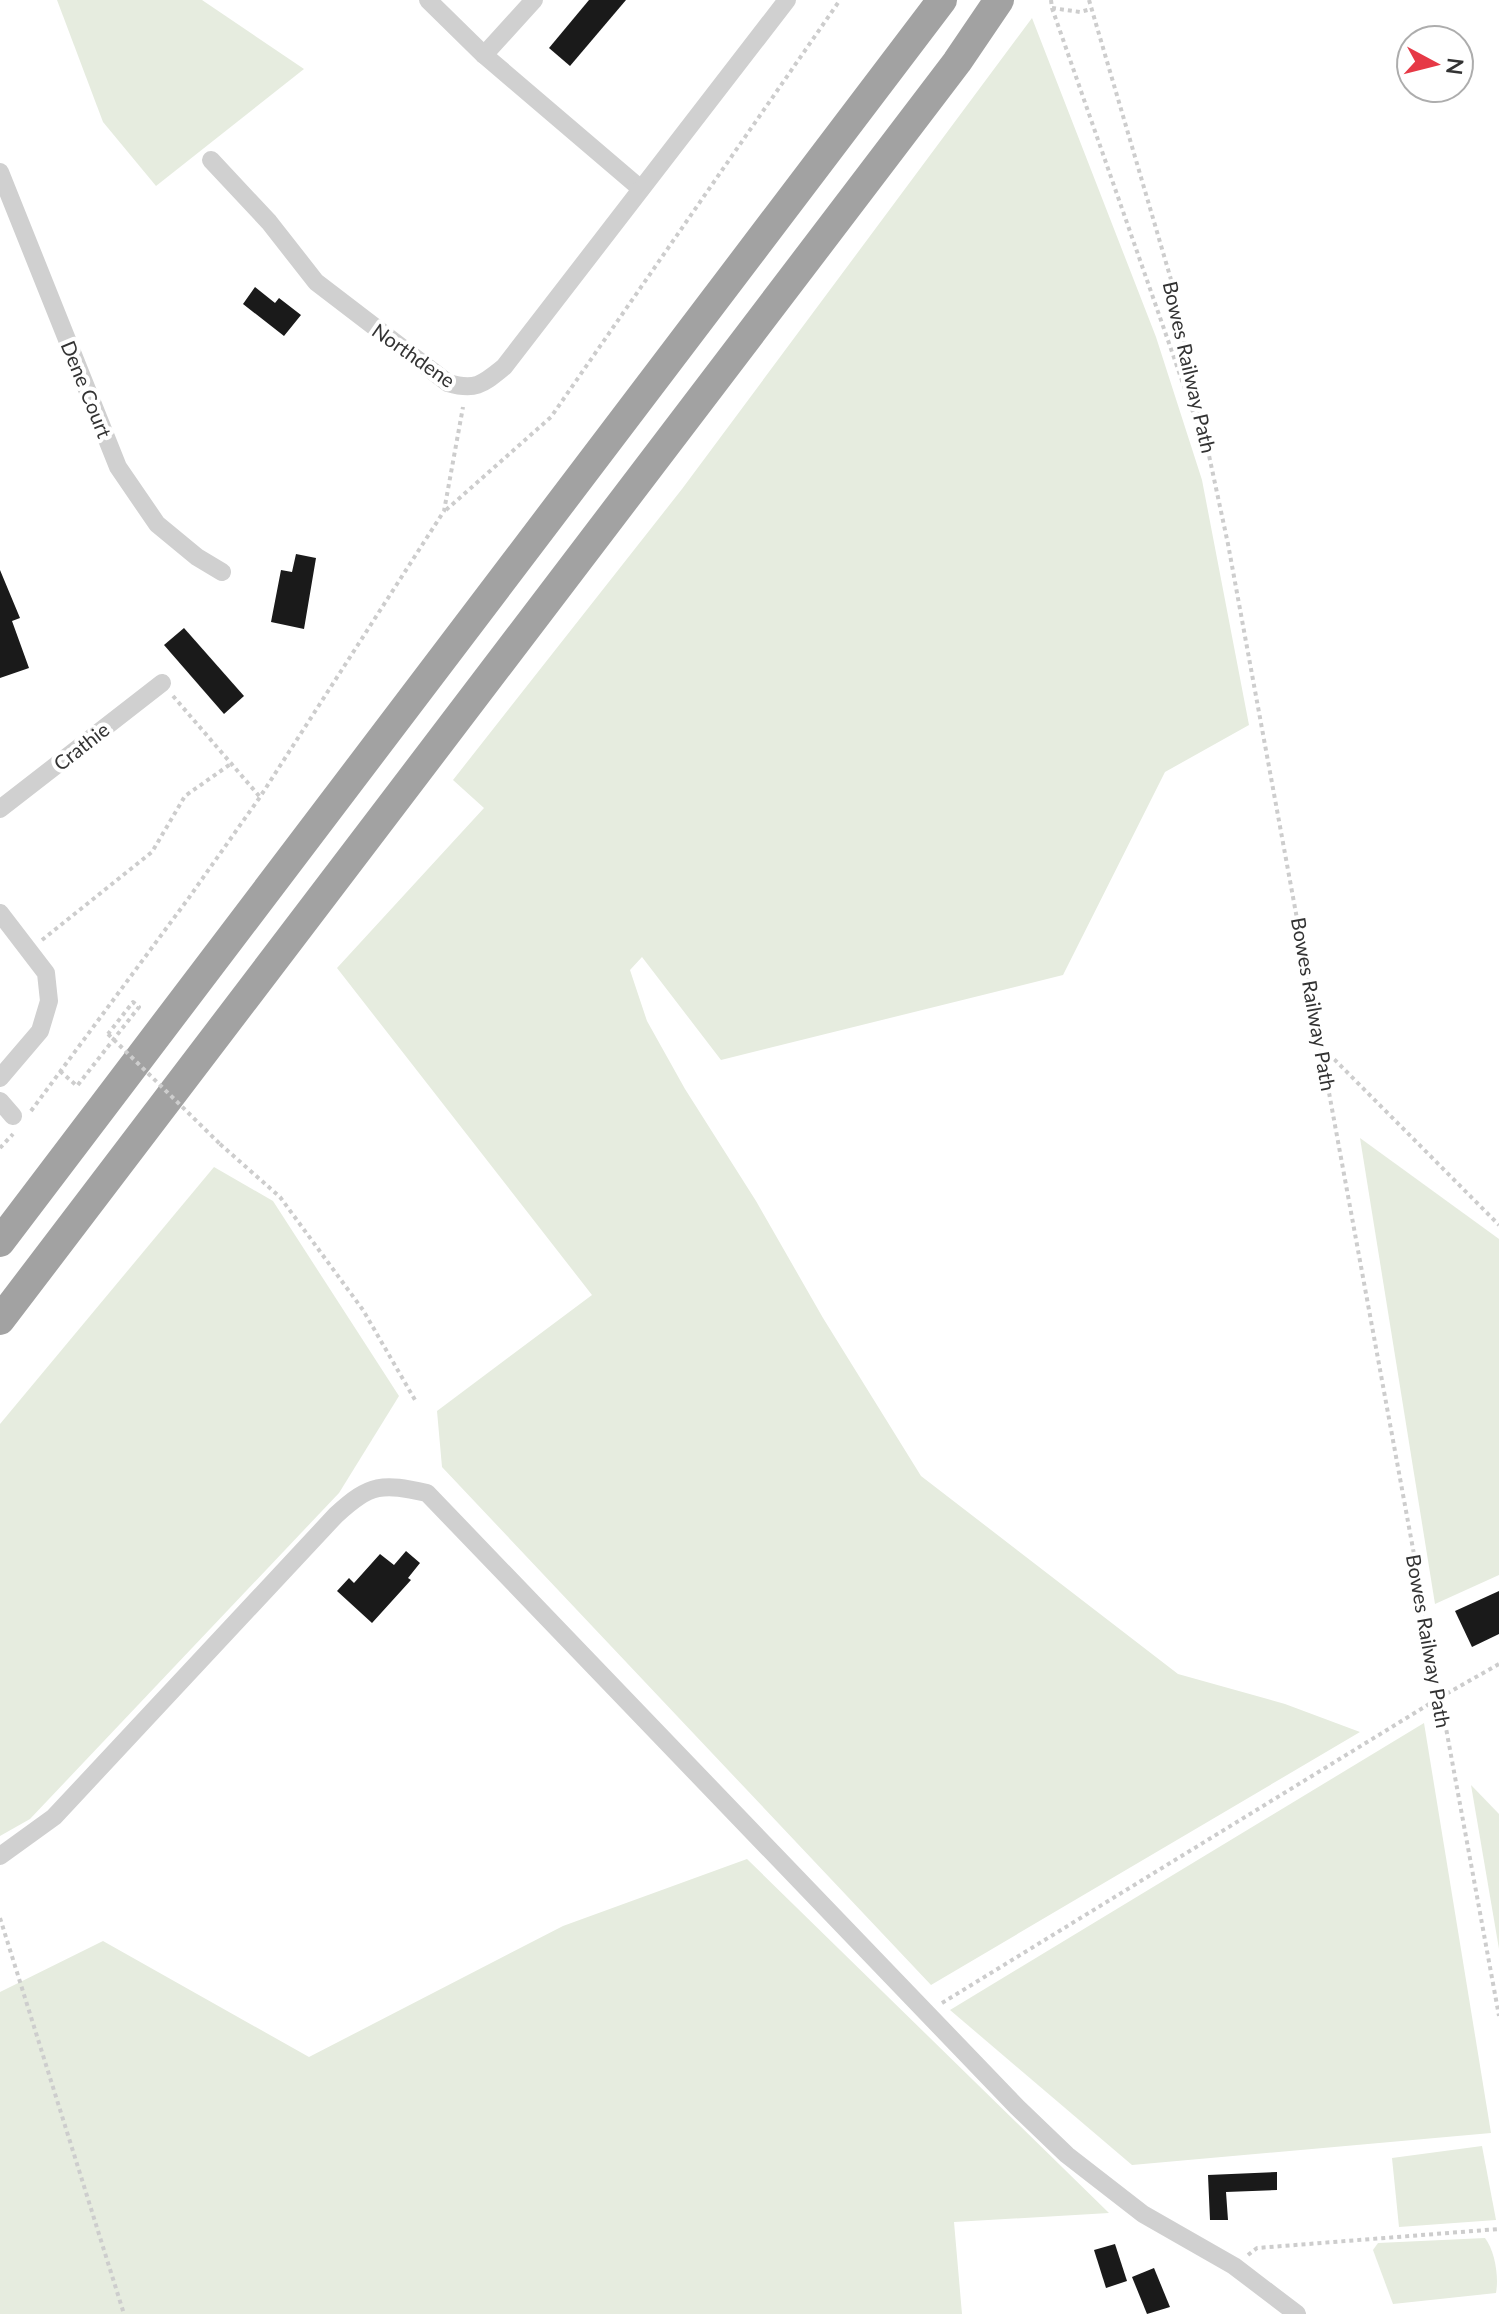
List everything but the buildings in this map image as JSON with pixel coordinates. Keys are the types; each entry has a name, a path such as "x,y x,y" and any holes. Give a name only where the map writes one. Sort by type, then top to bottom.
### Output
{"highway":[{"path":"902,55 932,0"},
{"path":"0,1242 942,0"},
{"path":"0,1320 957,62 999,0"},
{"path":"957,62 1012,0"}],"street":[{"path":"428,0 484,55 641,189"},
{"path":"484,55 534,0"},
{"name":"Northdene","path":"211,160 269,222 316,282 448,383 467,389 483,384 504,367 787,0"},
{"name":"Dene Court","path":"0,172 118,467 157,524 197,557 222,572"},
{"name":"Crathie","path":"0,809 162,683"},
{"path":"0,913 46,973 49,1001 40,1031 0,1078"},
{"path":"0,1101 20,1119"},
{"path":"0,1856 54,1817 356,1497 389,1485 427,1493 926,2013 1067,2155 1143,2214 1234,2266 1297,2314"}],"path":[{"path":"0,1148 260,797 444,511 551,417 840,0"},
{"path":"1051,0 1214,472"},
{"name":"Bowes Railway Path","path":"1089,0 1172,283 1214,472 1499,2016"},
{"path":"1052,8 1080,12 1091,9"},
{"path":"444,511 467,389"},
{"path":"162,683 260,797"},
{"path":"28,951 152,852 185,796 232,763"},
{"path":"60,1071 77,1086 112,1041 121,1030 130,1018 139,1007 133,1002 108,1034 119,1045 220,1144 280,1197 363,1310 415,1400"},
{"path":"1322,1046 1499,1225"},
{"path":"926,2013 1439,1698 1499,1666"},
{"path":"0,1918 124,2314"},
{"path":"1234,2266 1257,2248 1499,2229"}],"shaded area":[{"path":"57,0 202,0 304,69 156,186 103,122"},
{"path":"1032,18 1156,337 1202,480 1249,725 1165,772 1063,975 721,1060 642,957 630,970 647,1021 685,1089 921,1476 1178,1674 1285,1704 1360,1732 931,1985 442,1467 437,1411 592,1295 337,968 484,808 453,780 682,489"},
{"path":"1360,1138 1499,1239 1499,1575 1435,1604"},
{"path":"214,1167 273,1201 399,1396 339,1493 30,1819 0,1836 0,1424"},
{"path":"1424,1723 1491,2133 1132,2165 950,2010"},
{"path":"1471,1785 1499,1814 1499,1949"},
{"path":"747,1859 1109,2213 954,2222 962,2314 0,2314 0,1992 103,1941 309,2057 563,1926"},
{"path":"1482,2146 1496,2220 1399,2227 1392,2158"},
{"path":"1485,2238 1495,2264 1496,2293 1393,2304 1373,2250 1378,2243"}]}
